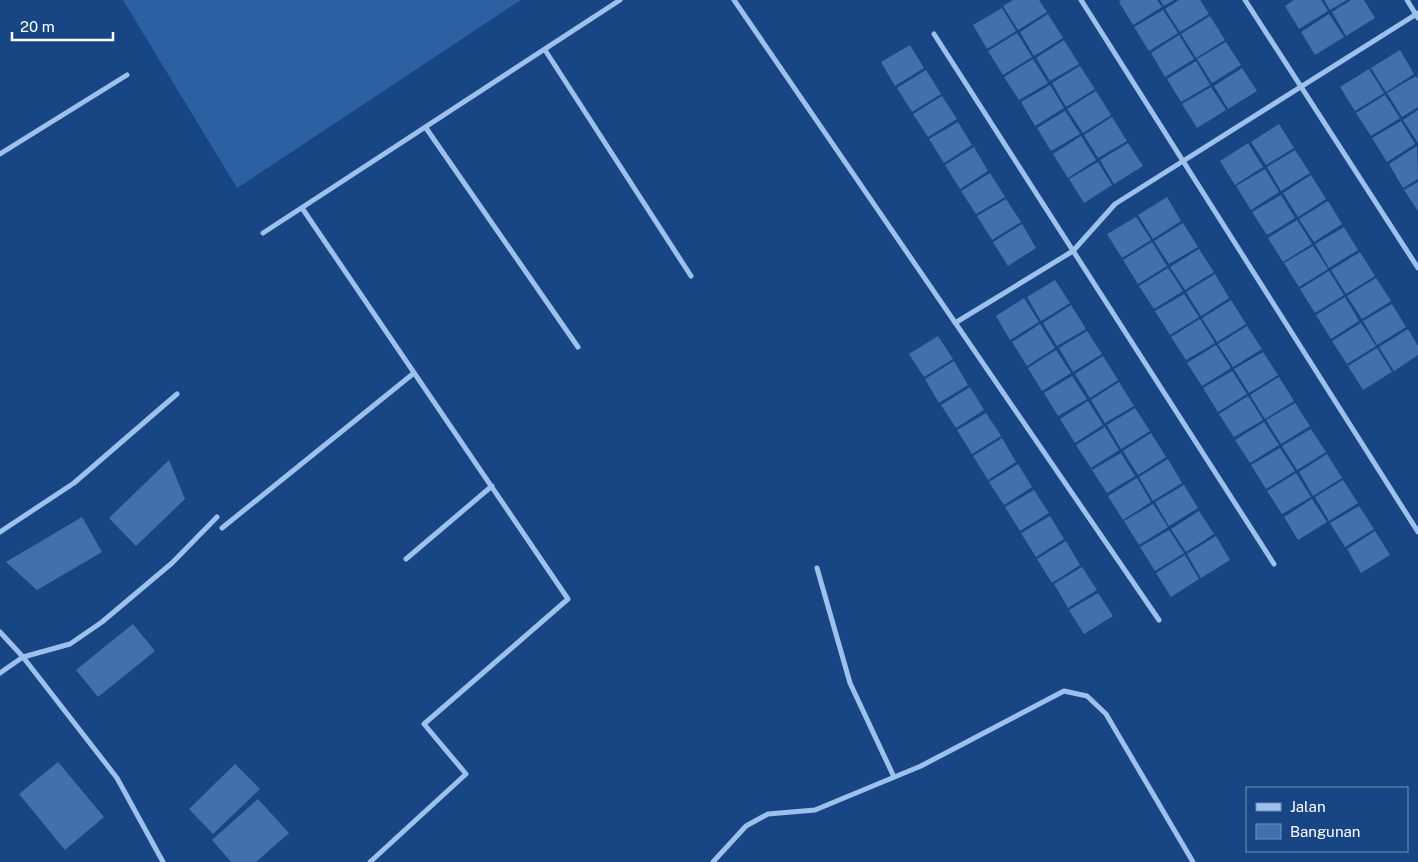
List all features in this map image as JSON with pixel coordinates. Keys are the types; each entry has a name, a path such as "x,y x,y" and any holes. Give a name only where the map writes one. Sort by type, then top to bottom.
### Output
{"street":[{"path":"263,233 620,0"},
{"path":"734,0 1159,620"},
{"path":"1081,0 1418,532"},
{"path":"1245,0 1418,268"},
{"path":"955,323 1073,251 1115,204 1417,15 1407,0"},
{"path":"934,34 1274,564"},
{"path":"545,50 691,276"},
{"path":"0,154 127,75"},
{"path":"426,128 578,347"},
{"path":"302,208 568,599 424,724 466,774 370,862"},
{"path":"222,528 414,373"},
{"path":"0,532 74,483 177,394"},
{"path":"406,559 492,486"},
{"path":"0,673 23,657 70,644 102,622 172,563 217,517"},
{"path":"818,568 850,683 894,777"},
{"path":"0,632 23,657 117,778 163,862"},
{"path":"713,862 746,826 768,814 815,810 921,766 1064,691 1087,696 1106,714 1194,862"}],"shaded area":[{"path":"123,0 521,0 237,188"}],"building":[{"path":"1013,0 1039,0 1047,12 1018,30 1003,6"},
{"path":"1121,0 1157,0 1162,7 1133,25 1119,2"},
{"path":"1160,0 1174,0 1164,6"},
{"path":"1179,0 1200,0 1209,14 1180,32 1165,9"},
{"path":"1294,0 1321,0 1328,11 1299,29 1285,6"},
{"path":"1324,0 1347,0 1330,10"},
{"path":"1351,0 1364,0 1375,18 1346,36 1332,12"},
{"path":"1002,8 1016,31 987,49 973,25"},
{"path":"1163,10 1178,33 1149,51 1134,27"},
{"path":"1048,14 1063,38 1034,56 1020,32"},
{"path":"1329,14 1344,37 1315,55 1301,32"},
{"path":"1210,16 1225,40 1196,58 1181,34"},
{"path":"1017,33 1032,57 1003,75 988,51"},
{"path":"1179,35 1194,59 1165,77 1151,53"},
{"path":"1064,40 1079,64 1050,81 1036,58"},
{"path":"1226,42 1241,65 1212,83 1197,59"},
{"path":"910,45 924,68 895,86 881,62"},
{"path":"1400,50 1414,74 1386,92 1371,68"},
{"path":"1033,59 1048,83 1019,100 1004,77"},
{"path":"1196,61 1210,85 1181,102 1167,79"},
{"path":"1080,66 1095,89 1066,107 1052,83"},
{"path":"1242,68 1257,91 1228,109 1214,86"},
{"path":"1369,69 1384,93 1355,111 1340,87"},
{"path":"926,70 941,94 912,112 897,88"},
{"path":"1416,76 1418,79 1418,107 1402,117 1387,93"},
{"path":"1050,85 1064,108 1035,126 1021,102"},
{"path":"1211,87 1226,110 1197,128 1182,104"},
{"path":"1096,91 1111,115 1083,133 1067,109"},
{"path":"1385,95 1400,118 1371,136 1356,113"},
{"path":"942,96 957,119 928,137 913,114"},
{"path":"1418,110 1418,143 1403,120"},
{"path":"1065,111 1080,134 1051,151 1037,128"},
{"path":"1112,117 1127,141 1098,158 1084,135"},
{"path":"1401,121 1415,144 1387,162 1372,138"},
{"path":"958,122 972,145 944,163 929,139"},
{"path":"1279,124 1294,148 1266,165 1251,142"},
{"path":"1081,136 1096,160 1068,178 1053,154"},
{"path":"1128,143 1143,166 1114,184 1100,160"},
{"path":"1248,143 1263,167 1235,185 1220,161"},
{"path":"1417,146 1418,179 1403,188 1389,164"},
{"path":"974,147 988,171 960,189 945,165"},
{"path":"1295,150 1310,173 1281,191 1267,167"},
{"path":"1098,162 1112,185 1084,203 1069,179"},
{"path":"1265,169 1279,192 1251,210 1236,186"},
{"path":"990,173 1005,197 976,214 961,191"},
{"path":"1311,175 1326,199 1298,217 1283,193"},
{"path":"1418,182 1418,211 1404,190"},
{"path":"1281,195 1295,218 1267,235 1252,212"},
{"path":"1167,197 1181,221 1153,239 1138,215"},
{"path":"1006,199 1021,222 992,240 977,216"},
{"path":"1328,201 1342,224 1314,242 1299,219"},
{"path":"1136,217 1151,240 1122,258 1107,234"},
{"path":"1297,220 1312,244 1283,262 1268,238"},
{"path":"1183,223 1198,247 1169,264 1154,241"},
{"path":"1022,224 1036,248 1008,266 993,242"},
{"path":"1344,227 1358,250 1329,268 1315,244"},
{"path":"1152,242 1167,266 1138,284 1123,260"},
{"path":"1313,246 1328,269 1299,287 1284,263"},
{"path":"1199,249 1214,272 1185,290 1170,267"},
{"path":"1360,252 1375,276 1346,294 1331,270"},
{"path":"1168,268 1183,291 1154,309 1139,286"},
{"path":"1329,271 1344,295 1315,313 1300,289"},
{"path":"1215,274 1229,298 1201,316 1186,292"},
{"path":"1376,278 1391,301 1362,319 1347,296"},
{"path":"1055,280 1070,303 1041,321 1027,297"},
{"path":"1184,294 1199,317 1170,335 1155,311"},
{"path":"1345,297 1359,321 1331,339 1316,315"},
{"path":"1024,298 1039,322 1010,340 996,316"},
{"path":"1231,300 1246,324 1217,342 1202,318"},
{"path":"1392,304 1406,327 1377,345 1363,321"},
{"path":"1071,305 1086,329 1057,346 1043,323"},
{"path":"1200,319 1215,343 1186,360 1171,337"},
{"path":"1361,323 1376,346 1347,364 1332,341"},
{"path":"1040,324 1055,348 1027,366 1012,342"},
{"path":"1247,326 1262,349 1233,367 1218,344"},
{"path":"1408,329 1418,346 1418,355 1394,371 1379,347"},
{"path":"1087,331 1102,354 1073,372 1059,348"},
{"path":"938,336 953,359 924,377 909,354"},
{"path":"1216,345 1231,368 1202,386 1187,363"},
{"path":"1377,348 1392,372 1363,390 1348,366"},
{"path":"1056,350 1071,373 1042,391 1028,368"},
{"path":"1263,352 1278,375 1249,393 1234,369"},
{"path":"1103,356 1118,380 1090,398 1075,374"},
{"path":"954,361 968,385 939,403 925,379"},
{"path":"1232,371 1247,394 1218,412 1203,388"},
{"path":"1072,376 1087,399 1058,416 1044,393"},
{"path":"1279,377 1294,401 1265,419 1250,395"},
{"path":"1119,382 1134,406 1105,423 1091,400"},
{"path":"970,387 984,410 956,428 941,405"},
{"path":"1248,396 1263,420 1234,437 1219,414"},
{"path":"1088,401 1103,425 1075,443 1060,419"},
{"path":"1295,403 1310,426 1281,444 1266,420"},
{"path":"1135,408 1150,431 1121,449 1107,425"},
{"path":"986,413 1001,436 972,454 957,430"},
{"path":"1264,422 1279,445 1250,463 1235,440"},
{"path":"1105,427 1119,450 1091,468 1076,445"},
{"path":"1311,429 1326,452 1297,470 1282,446"},
{"path":"1151,433 1166,457 1138,475 1123,451"},
{"path":"1002,438 1016,462 988,480 973,456"},
{"path":"1280,448 1295,471 1266,489 1251,465"},
{"path":"1121,453 1135,476 1107,493 1092,470"},
{"path":"1327,454 1342,478 1313,496 1299,472"},
{"path":"1168,459 1182,483 1153,501 1139,477"},
{"path":"169,460 185,499 136,546 109,518"},
{"path":"1018,464 1032,487 1004,505 989,482"},
{"path":"1296,473 1311,497 1282,514 1267,491"},
{"path":"1137,478 1151,502 1123,520 1108,496"},
{"path":"1343,480 1358,503 1329,521 1315,497"},
{"path":"1184,485 1198,508 1169,526 1155,502"},
{"path":"1034,490 1049,513 1020,531 1005,507"},
{"path":"1312,499 1327,522 1298,540 1284,517"},
{"path":"1153,504 1168,527 1139,545 1124,521"},
{"path":"1359,506 1374,529 1345,547 1330,523"},
{"path":"1199,511 1214,534 1186,552 1171,529"},
{"path":"1050,516 1064,539 1036,557 1021,533"},
{"path":"82,517 102,552 37,590 6,562"},
{"path":"1169,530 1184,553 1155,571 1140,547"},
{"path":"1375,531 1390,555 1361,573 1347,549"},
{"path":"1216,536 1230,560 1201,578 1187,554"},
{"path":"1066,541 1080,565 1052,583 1037,559"},
{"path":"1185,555 1199,579 1171,597 1156,573"},
{"path":"1082,567 1097,590 1068,608 1054,584"},
{"path":"1098,593 1113,616 1084,634 1069,610"},
{"path":"133,624 155,651 98,697 76,670"},
{"path":"58,762 104,817 65,850 19,794"},
{"path":"235,764 260,789 213,834 189,809"},
{"path":"258,799 289,833 256,862 231,862 212,840"}]}
